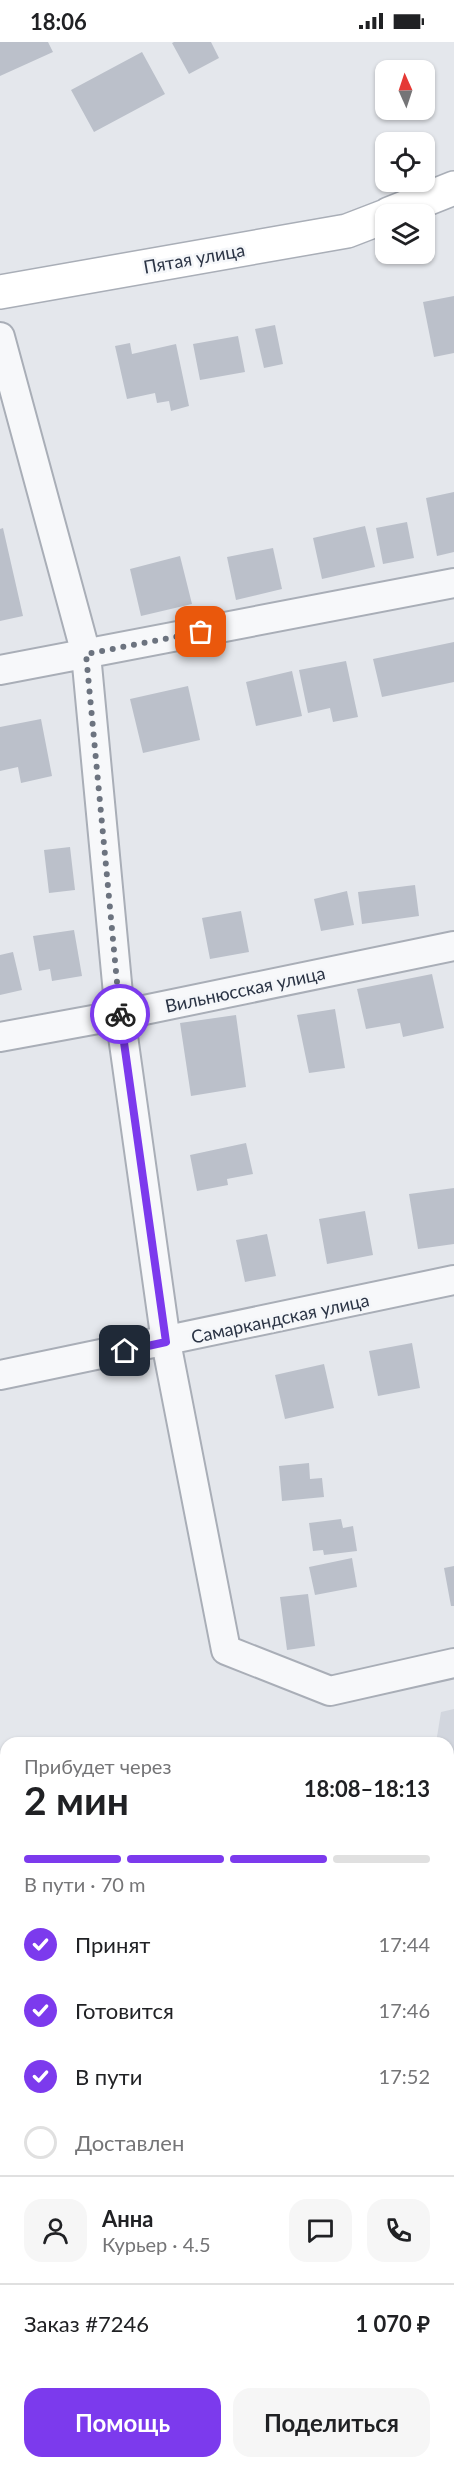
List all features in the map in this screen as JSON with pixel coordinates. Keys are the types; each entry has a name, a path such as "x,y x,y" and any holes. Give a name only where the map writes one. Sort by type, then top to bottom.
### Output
{"street":[{"name":"Пятая улица","path":"414,204 454,188"},
{"name":"Пятая улица","path":"0,292 347,231 375,220"},
{"path":"0,337 86,654 120,1015 166,1342 225,1650 330,1691 454,1664"},
{"path":"0,670 454,583"},
{"name":"Вильнюсская улица","path":"0,1037 120,1015 454,946"},
{"name":"Самаркандская улица","path":"0,1376 454,1280"}],"shaded area":[{"path":"454,1709 454,1737 437,1737 441,1712"}],"building":[{"path":"0,42 48,42 53,52 0,76"},
{"path":"211,42 219,58 189,74 172,43"},
{"path":"142,52 165,94 94,132 71,90"},
{"path":"454,296 454,353 434,357 423,302"},
{"path":"275,325 283,364 264,368 255,329"},
{"path":"238,336 245,372 200,380 193,344"},
{"path":"130,343 132,354 176,344 189,406 171,411 169,401 157,403 155,393 127,399 115,346"},
{"path":"454,492 454,552 437,556 426,498"},
{"path":"407,522 414,558 383,564 376,528"},
{"path":"365,526 375,567 322,579 313,538"},
{"path":"3,528 23,616 0,621 0,529"},
{"path":"273,548 282,589 236,600 227,557"},
{"path":"180,556 192,604 141,616 130,569"},
{"path":"454,642 454,682 382,697 373,659"},
{"path":"346,661 358,717 333,722 330,708 308,713 299,670"},
{"path":"292,671 302,716 256,726 246,682"},
{"path":"188,686 200,740 143,753 130,699"},
{"path":"41,719 52,776 21,783 18,767 0,771 0,727"},
{"path":"70,847 75,890 49,893 44,850"},
{"path":"415,885 419,916 362,924 358,892"},
{"path":"347,891 354,925 321,931 314,899"},
{"path":"241,911 249,952 210,959 202,918"},
{"path":"74,930 82,976 52,981 50,969 39,971 33,936"},
{"path":"13,952 22,990 0,995 0,955"},
{"path":"432,974 444,1028 403,1037 400,1023 366,1029 357,989"},
{"path":"335,1009 345,1068 309,1073 297,1015"},
{"path":"236,1015 246,1087 191,1096 180,1023"},
{"path":"246,1143 253,1174 227,1179 228,1185 197,1191 190,1155"},
{"path":"454,1188 454,1244 418,1249 409,1194"},
{"path":"365,1211 373,1255 327,1264 319,1219"},
{"path":"267,1234 276,1276 245,1282 236,1240"},
{"path":"412,1343 420,1388 378,1396 369,1351"},
{"path":"324,1364 334,1408 285,1419 275,1375"},
{"path":"309,1463 310,1479 322,1478 324,1497 282,1501 279,1466"},
{"path":"341,1519 343,1528 353,1526 357,1551 324,1555 323,1550 313,1551 309,1523"},
{"path":"352,1558 357,1587 315,1595 309,1567"},
{"path":"454,1566 454,1606 451,1606 444,1568"},
{"path":"308,1594 315,1646 287,1650 280,1597"}],"way so far":[{"path":"120,1014 86,654 201,632"}],"route":[{"path":"120,1014 166,1342 125,1351"}]}
